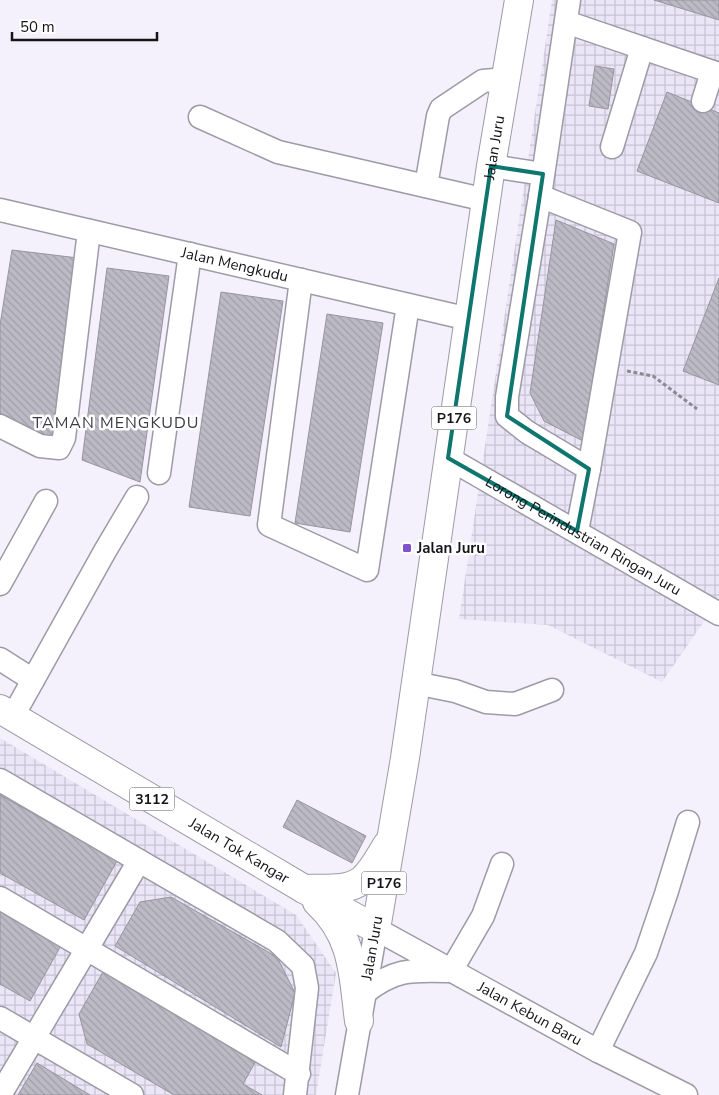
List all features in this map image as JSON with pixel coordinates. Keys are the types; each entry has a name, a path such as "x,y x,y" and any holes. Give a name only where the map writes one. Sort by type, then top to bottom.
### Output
{"main road":[{"name":"Jalan Juru","path":"376,929 392,837 491,166 519,0"},
{"name":"Jalan Tok Kangar","path":"7,712 304,889 376,929"},
{"path":"304,889 345,886 361,881 371,870 392,837"},
{"path":"304,889 329,913 338,925 351,958 359,1021"}],"street":[{"path":"569,0 540,196 507,397 507,416 527,432 589,469"},
{"path":"566,22 716,73 703,101"},
{"path":"612,147 642,48"},
{"path":"426,186 438,116 441,109 483,81 506,79"},
{"path":"200,117 278,152 486,200"},
{"path":"491,166 543,174"},
{"path":"540,196 630,232 577,531"},
{"name":"Jalan Mengkudu","path":"0,210 469,319"},
{"path":"0,426 40,446 59,448 64,438 90,231"},
{"path":"159,474 190,254"},
{"path":"301,280 269,525 367,570 408,305"},
{"name":"Lorong Perindustrian Ringan Juru","path":"448,458 719,613"},
{"path":"7,712 33,680 137,497"},
{"path":"0,584 46,501"},
{"path":"0,659 33,680"},
{"path":"415,683 455,690 486,702 515,704 552,690"},
{"path":"0,780 277,940 303,966 307,988 297,1084 86,949 0,898"},
{"path":"598,1051 646,953 688,822"},
{"path":"0,1095 139,861"},
{"path":"364,993 381,980 397,974 415,971 451,971 483,916 502,864"},
{"name":"Jalan Kebun Baru","path":"376,929 598,1051 686,1095"},
{"name":"Jalan Juru","path":"347,1095 376,929"},
{"path":"0,1018 132,1095"}],"path":[{"path":"607,367 653,376 698,409"}],"highlighted area":[{"path":"491,166 543,174 507,416 589,469 577,531 448,458"}],"shaded area":[{"path":"552,0 719,0 719,625 705,620 662,682 548,625 459,619"},
{"path":"0,738 296,915 336,973 316,1095 0,1095"}],"building":[{"path":"654,0 719,0 719,20"},
{"path":"595,66 614,69 608,109 589,106"},
{"path":"667,92 719,113 719,203 637,171"},
{"path":"556,220 614,244 583,441 544,421 530,393"},
{"path":"12,250 78,258 56,444 0,418 0,325"},
{"path":"107,268 169,276 140,482 82,460"},
{"path":"719,278 719,385 683,371"},
{"path":"221,292 283,301 250,516 189,507"},
{"path":"327,314 383,323 350,532 295,523"},
{"path":"0,795 117,861 84,920 0,873"},
{"path":"297,800 366,836 352,863 283,827"},
{"path":"171,897 277,957 295,993 281,1047 115,946 140,902"},
{"path":"0,907 63,942 30,1001 0,984"},
{"path":"104,970 257,1059 243,1084 262,1095 174,1095 87,1044 79,1014"},
{"path":"37,1063 90,1095 18,1095"}],"place":[{"name":"Jalan Juru","path":"407,548"}],"district":[{"name":"TAMAN MENGKUDU","path":"116,422"}]}
